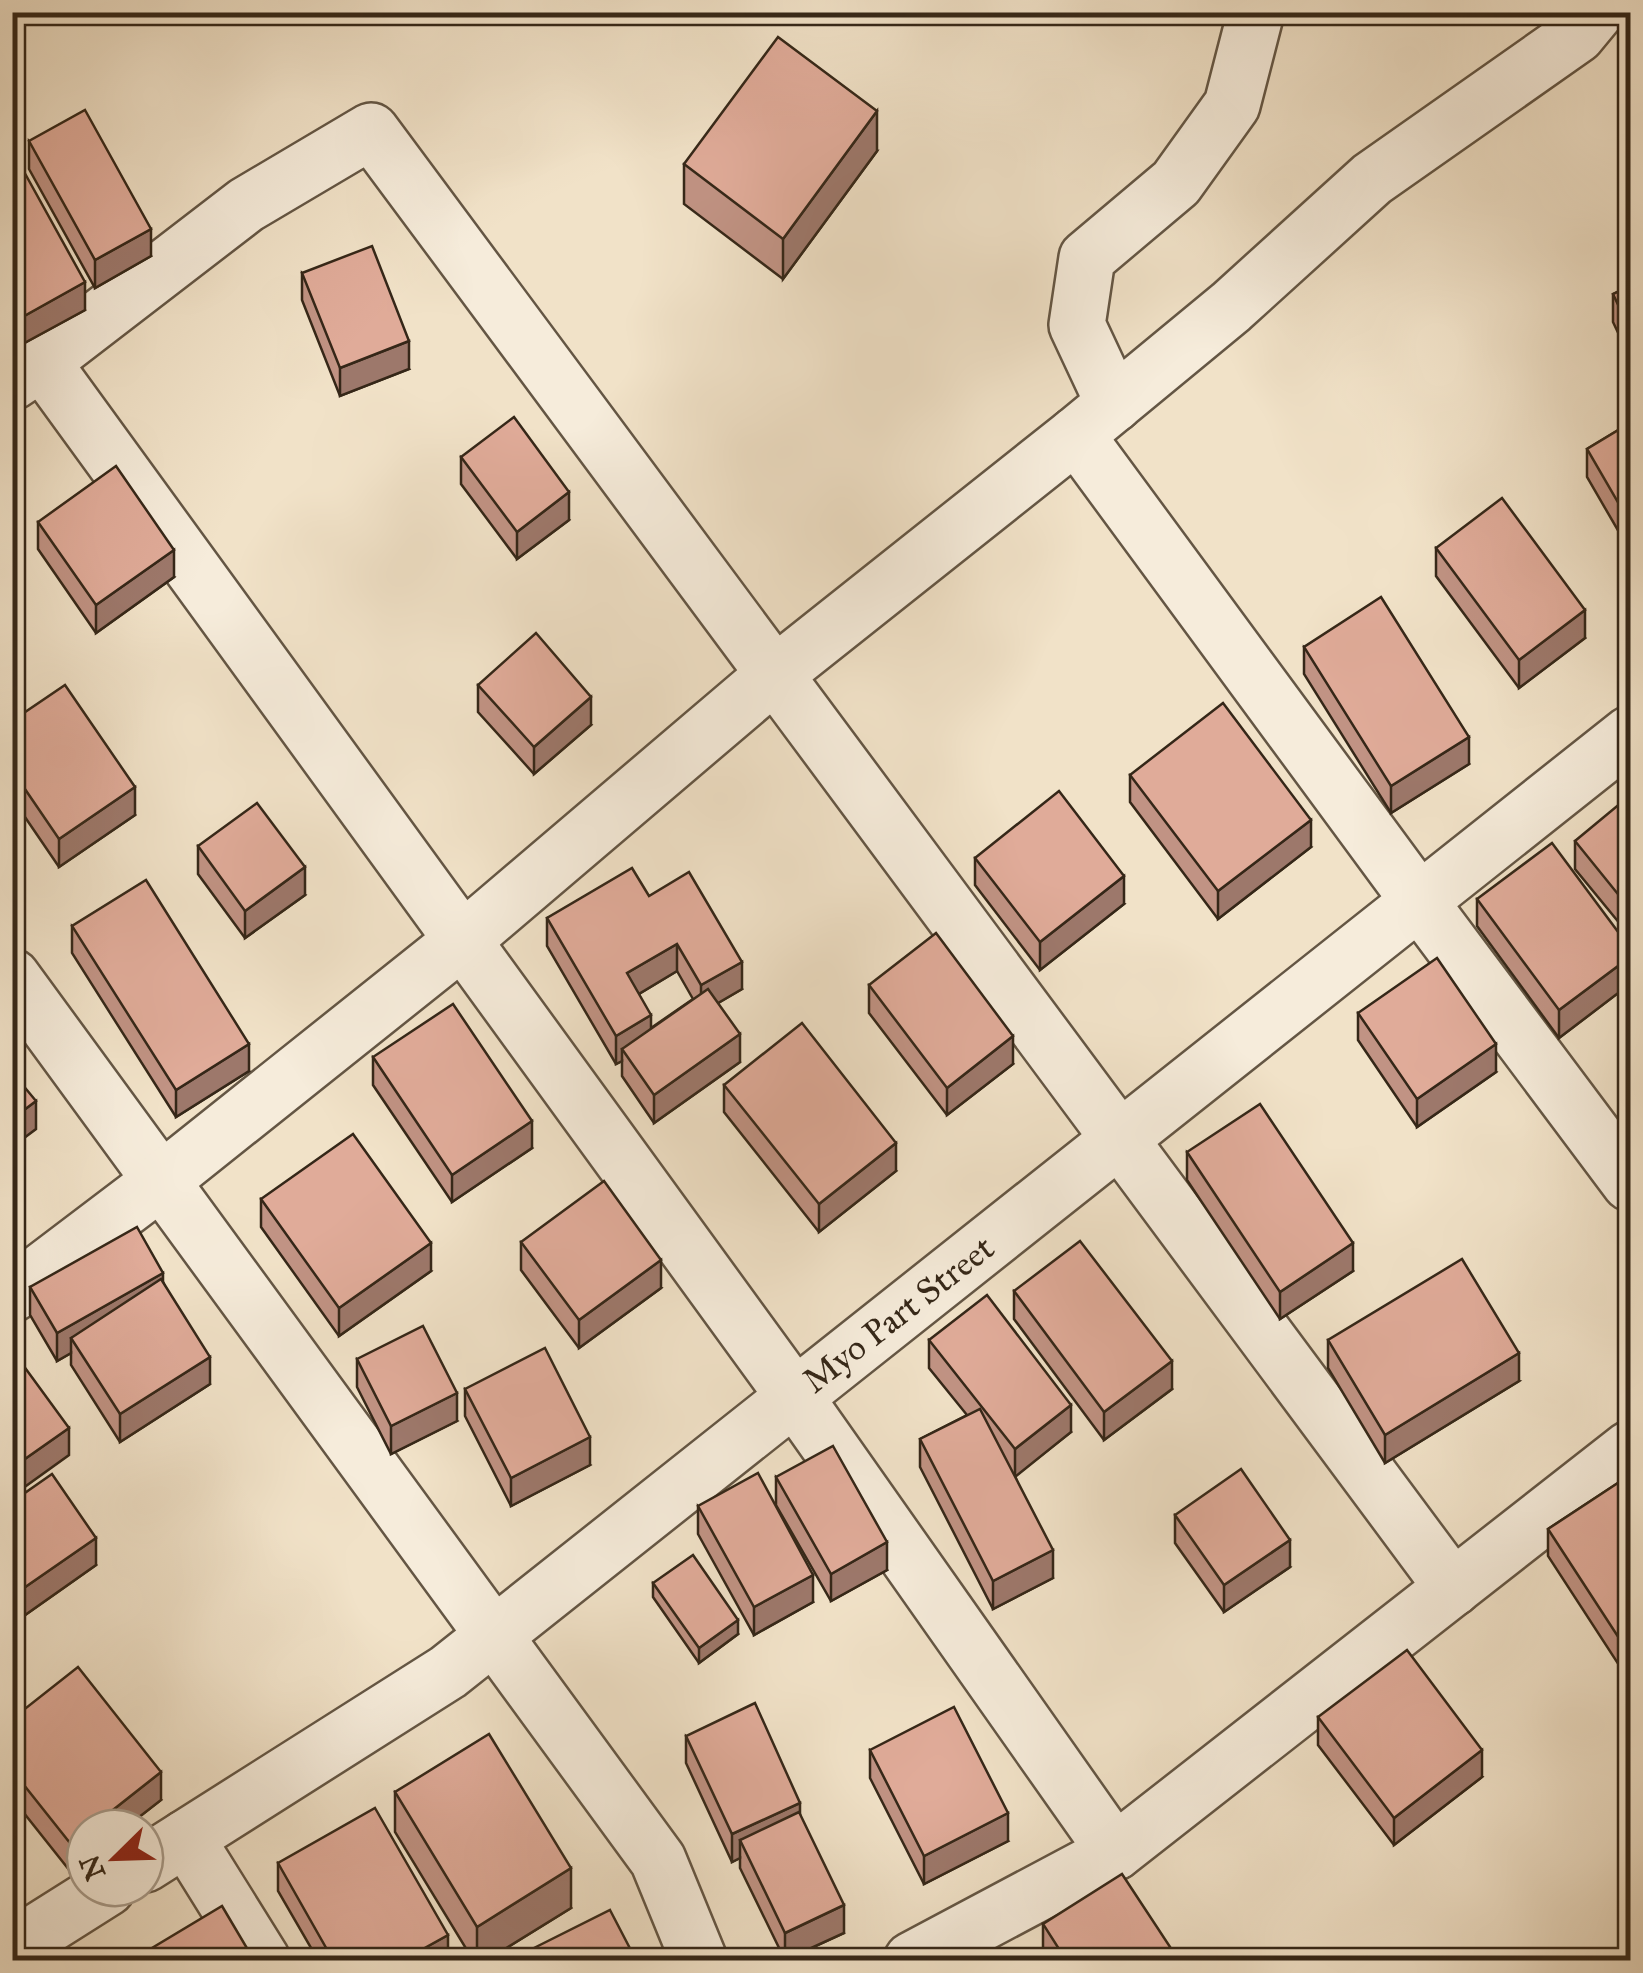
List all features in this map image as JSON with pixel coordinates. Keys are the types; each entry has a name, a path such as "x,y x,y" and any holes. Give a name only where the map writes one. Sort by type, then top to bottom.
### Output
{"street":[{"path":"1256,12 1232,105 1176,183 1086,258 1077,325 1095,420 1419,901 1630,1183"},
{"path":"12,1294 161,1181 463,940 774,674 1231,307 1372,179 1576,35 1596,12"},
{"path":"1114,1852 794,1396 463,940 27,372 246,204 371,132 1453,1588"},
{"name":"Myo Part Street","path":"166,1851 448,1672 1630,734"},
{"path":"12,977 658,1860 699,1960"},
{"path":"912,1960 1114,1852 1630,1449"},
{"path":"166,1851 262,1960"},
{"path":"12,1948 75,1908"}],"building":[{"path":"1630,18 1630,46 1619,23"},
{"path":"778,37 877,111 783,239 684,164"},
{"path":"85,110 151,229 95,260 29,141"},
{"path":"12,150 85,282 17,320 12,311"},
{"path":"372,246 409,341 340,368 302,273"},
{"path":"1630,286 1630,330 1613,294"},
{"path":"514,417 569,492 517,532 461,457"},
{"path":"1630,423 1630,523 1587,449"},
{"path":"116,466 174,550 96,605 38,522"},
{"path":"1502,498 1585,610 1519,660 1436,548"},
{"path":"1381,597 1469,737 1391,786 1304,647"},
{"path":"536,633 591,697 534,747 478,685"},
{"path":"65,685 135,787 59,839 12,770 12,721"},
{"path":"1223,703 1311,820 1218,891 1130,775"},
{"path":"1059,791 1124,876 1040,942 975,858"},
{"path":"1622,802 1630,812 1630,909 1575,841"},
{"path":"257,803 305,867 245,911 198,846"},
{"path":"1552,843 1630,948 1630,957 1559,1010 1477,899"},
{"path":"632,868 649,896 689,872 742,962 701,985 677,944 627,973 651,1015 616,1036 547,918"},
{"path":"146,880 249,1044 176,1090 72,926"},
{"path":"936,933 1013,1036 947,1088 869,985"},
{"path":"1437,958 1496,1044 1417,1099 1358,1013"},
{"path":"708,989 740,1034 654,1095 622,1049"},
{"path":"453,1004 532,1121 452,1175 373,1057"},
{"path":"802,1023 896,1143 819,1204 724,1085"},
{"path":"12,1072 36,1101 12,1119"},
{"path":"1260,1104 1353,1243 1280,1292 1187,1152"},
{"path":"353,1134 431,1243 339,1308 261,1199"},
{"path":"604,1181 661,1260 579,1320 521,1242"},
{"path":"137,1227 163,1273 57,1333 30,1287"},
{"path":"1080,1241 1172,1361 1104,1412 1014,1291"},
{"path":"1462,1259 1519,1353 1385,1435 1328,1340"},
{"path":"161,1279 210,1357 120,1414 71,1338"},
{"path":"987,1295 1071,1405 1015,1449 929,1340"},
{"path":"423,1326 457,1393 391,1426 357,1359"},
{"path":"545,1348 590,1437 511,1478 465,1389"},
{"path":"23,1365 69,1428 12,1468 12,1373"},
{"path":"980,1409 1053,1550 993,1581 920,1439"},
{"path":"833,1446 887,1542 831,1574 776,1477"},
{"path":"1241,1469 1290,1540 1224,1585 1175,1515"},
{"path":"758,1473 813,1575 754,1607 698,1506"},
{"path":"52,1474 96,1538 18,1592 12,1583 12,1502"},
{"path":"1630,1475 1630,1650 1628,1652 1548,1529"},
{"path":"693,1555 738,1620 699,1648 653,1583"},
{"path":"1407,1650 1482,1750 1394,1818 1318,1717"},
{"path":"78,1667 161,1772 115,1808 65,1808 65,1837 12,1770 12,1719"},
{"path":"755,1703 800,1803 732,1834 686,1736"},
{"path":"954,1707 1008,1813 924,1856 870,1750"},
{"path":"489,1734 571,1868 477,1927 395,1792"},
{"path":"375,1808 448,1935 403,1960 333,1960 278,1863"},
{"path":"799,1812 844,1905 785,1933 740,1840"},
{"path":"1122,1874 1178,1959 1066,1960 1043,1924"},
{"path":"222,1906 254,1960 132,1960"},
{"path":"610,1910 636,1960 510,1960"}]}
